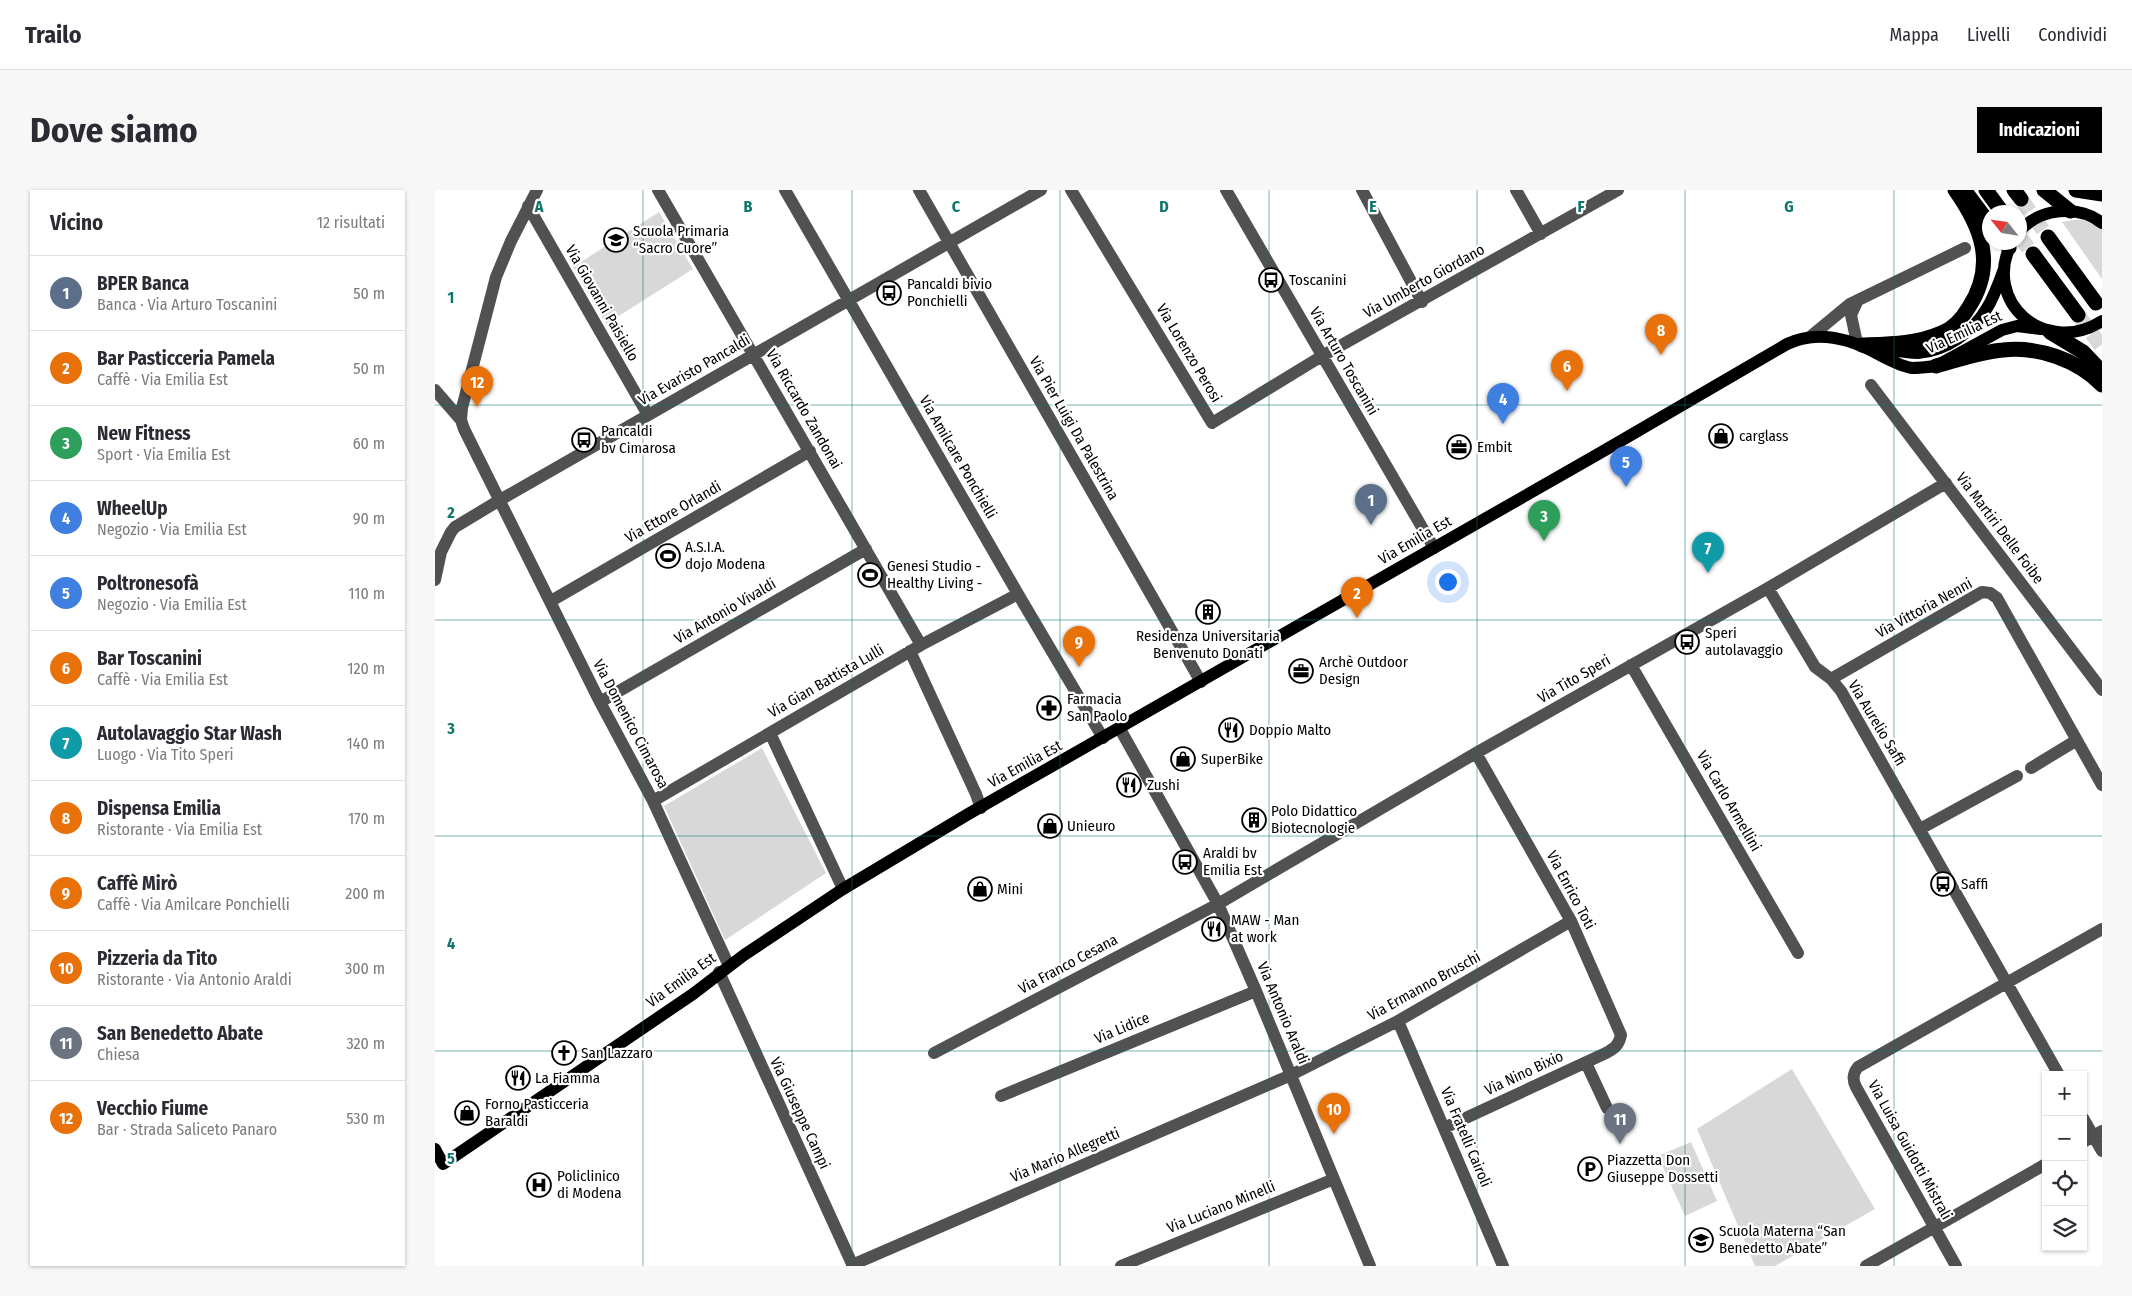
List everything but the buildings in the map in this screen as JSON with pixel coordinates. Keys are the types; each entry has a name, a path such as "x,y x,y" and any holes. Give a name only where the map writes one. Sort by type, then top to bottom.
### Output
{"highway":[{"path":"1859,344 1918,341 1944,332 1963,317 1975,297 1981,281 1984,262 1983,245 1976,226 1955,190"},
{"path":"1963,190 1982,214"},
{"path":"1986,190 1997,205"},
{"path":"2044,190 2070,211"},
{"path":"2076,190 2102,194"},
{"path":"2048,237 2096,303"},
{"path":"2033,254 2078,315"},
{"path":"2045,330 2083,352 2102,372"},
{"path":"1936,366 1995,351 2014,350 2046,354 2064,359 2087,372 2102,385"}],"main road":[{"path":"2027,225 2036,218 2052,212 2070,211 2088,215 2101,221"},
{"name":"Via Emilia Est","path":"439,1166 693,994 724,969 843,889 1787,344 1797,339 1810,337 1836,337 1859,344 1918,353 1934,350 1952,342 1966,333 1979,320 1988,307 2004,269 2008,250"},
{"name":"Via Emilia Est","path":"2004,269 2007,290 2015,308 2024,318 2045,330"},
{"path":"2045,330 2070,334 2091,328 2102,321"},
{"name":"Via Emilia Est","path":"1859,344 1889,360 1907,366 1924,368 1936,366 2002,330 2017,326 2045,330"},
{"path":"435,1149 439,1166"}],"street":[{"path":"461,420 462,408 496,277 511,241 537,190"},
{"name":"Via Riccardo Zandonai","path":"658,190 755,354 866,549 915,648 981,808"},
{"name":"Via Amilcare Ponchielli","path":"785,190 1103,738"},
{"name":"Via Pier Luigi Da Palestrina","path":"919,190 1201,682"},
{"name":"Via Evaristo Pancaldi","path":"435,580 444,545 455,527 1041,190"},
{"name":"Via Lorenzo Perosi","path":"1071,190 1212,423 1322,356"},
{"name":"Via Arturo Toscanini","path":"1226,190 1434,548"},
{"path":"1362,190 1422,302"},
{"path":"1516,190 1541,234"},
{"name":"Via Umberto Giordano","path":"1322,356 1422,302 1618,190"},
{"name":"Via Giovanni Paisiello","path":"528,206 648,415"},
{"name":"Via Emilia Est","path":"1810,337 1841,311 1859,299 1965,248"},
{"path":"1859,299 1851,315 1859,344"},
{"name":"Via Martiri Delle Foibe","path":"1871,386 2102,690"},
{"name":"Via Domenico Cimarosa","path":"435,390 461,420 600,702 653,800 724,969"},
{"name":"Via Ettore Orlandi","path":"551,601 810,451"},
{"name":"Via Tito Speri","path":"1217,904 1476,753 1768,588 1946,483"},
{"name":"Via Antonio Vivaldi","path":"600,702 866,549"},
{"name":"Via Aurelio Saffi","path":"1768,588 1815,667 1831,679 1841,691 2057,1071"},
{"name":"Via Vittoria Nenni","path":"1831,679 1983,592 1990,593 1997,598 2102,785"},
{"name":"Via Gian Battista Lulli","path":"653,800 915,648 1018,594"},
{"name":"Via Carlo Armellini","path":"1631,666 1798,953"},
{"name":"Via Antonio Araldi","path":"1119,729 1217,904 1256,991 1370,1266"},
{"path":"770,733 843,889"},
{"path":"2031,768 2077,740"},
{"name":"Via Enrico Toti","path":"1476,753 1571,921 1621,1035 1620,1043 1616,1047"},
{"path":"1920,829 2017,776"},
{"name":"Via Franco Cesana","path":"934,1053 1217,904"},
{"name":"Via Ermanno Bruschi","path":"1291,1075 1398,1021 1571,921"},
{"path":"2006,982 2102,929"},
{"name":"Via Giuseppe Campi","path":"724,969 853,1265"},
{"name":"Via Luisa Guidotti Mistrali","path":"1956,1266 1856,1087 1853,1077 1854,1071 2006,982"},
{"name":"Via Lidice","path":"1001,1096 1256,991"},
{"name":"Via Fratelli Cairoli","path":"1398,1021 1503,1266"},
{"name":"Via Nino Bixio","path":"1444,1128 1586,1063 1616,1047"},
{"path":"1586,1063 1607,1108"},
{"name":"Via Mario Allegretti","path":"853,1265 1291,1075"},
{"path":"2087,1126 2102,1151"},
{"path":"1866,1266 2042,1166"},
{"name":"Via Luciano Minelli","path":"1121,1266 1334,1179"}],"shaded area":[{"path":"659,212 693,269 606,324 573,267"},
{"path":"2084,220 2102,229 2102,279 2062,222"},
{"path":"762,748 826,873 725,940 664,806"},
{"path":"1792,1069 1875,1209 1775,1266 1755,1266 1697,1129"},
{"path":"1691,1142 1717,1201 1685,1216 1658,1156"}],"tunnel":[{"path":"2021,199 2048,237"},
{"path":"2027,246 2033,254"},
{"path":"2078,315 2102,347"}],"place":[{"name":"Scuola Primaria “Sacro Cuore”","path":"616,240"},
{"name":"Toscanini","path":"1271,280"},
{"name":"Pancaldi bivio Ponchielli","path":"889,293"},
{"name":"Dispensa Emilia","path":"1661,355"},
{"name":"Bar Toscanini","path":"1567,391"},
{"name":"Vecchio Fiume","path":"477,407"},
{"name":"WheelUp","path":"1503,424"},
{"name":"carglass","path":"1721,436"},
{"name":"Pancaldi bv Cimarosa","path":"584,440"},
{"name":"Embit","path":"1459,447"},
{"name":"Poltronesofà","path":"1626,487"},
{"name":"BPER Banca","path":"1371,525"},
{"name":"New Fitness","path":"1544,541"},
{"name":"A.S.I.A. dojo Modena","path":"668,556"},
{"name":"Autolavaggio Star Wash","path":"1708,573"},
{"name":"Genesi Studio - Healthy Living -","path":"870,575"},
{"name":"Residenza Universitaria Benvenuto Donati","path":"1208,612"},
{"name":"Bar Pasticceria Pamela","path":"1357,618"},
{"name":"Speri autolavaggio","path":"1687,642"},
{"name":"Caffè Mirò","path":"1079,667"},
{"name":"Archè Outdoor Design","path":"1301,671"},
{"name":"Farmacia San Paolo","path":"1049,708"},
{"name":"Doppio Malto","path":"1231,730"},
{"name":"SuperBike","path":"1183,759"},
{"name":"Zushi","path":"1129,785"},
{"name":"Polo Didattico Biotecnologie","path":"1254,820"},
{"name":"Unieuro","path":"1050,826"},
{"name":"Araldi bv Emilia Est","path":"1185,862"},
{"name":"Saffi","path":"1943,884"},
{"name":"Mini","path":"980,889"},
{"name":"MAW - Man at work","path":"1214,929"},
{"name":"San Lazzaro","path":"564,1053"},
{"name":"La Fiamma","path":"518,1078"},
{"name":"Forno Pasticceria Baraldi","path":"467,1113"},
{"name":"Pizzeria da Tito","path":"1334,1134"},
{"name":"San Benedetto Abate","path":"1620,1144"},
{"name":"Piazzetta Don Giuseppe Dossetti","path":"1590,1169"},
{"name":"Policlinico di Modena","path":"539,1185"},
{"name":"Scuola Materna “San Benedetto Abate”","path":"1701,1240"}]}
